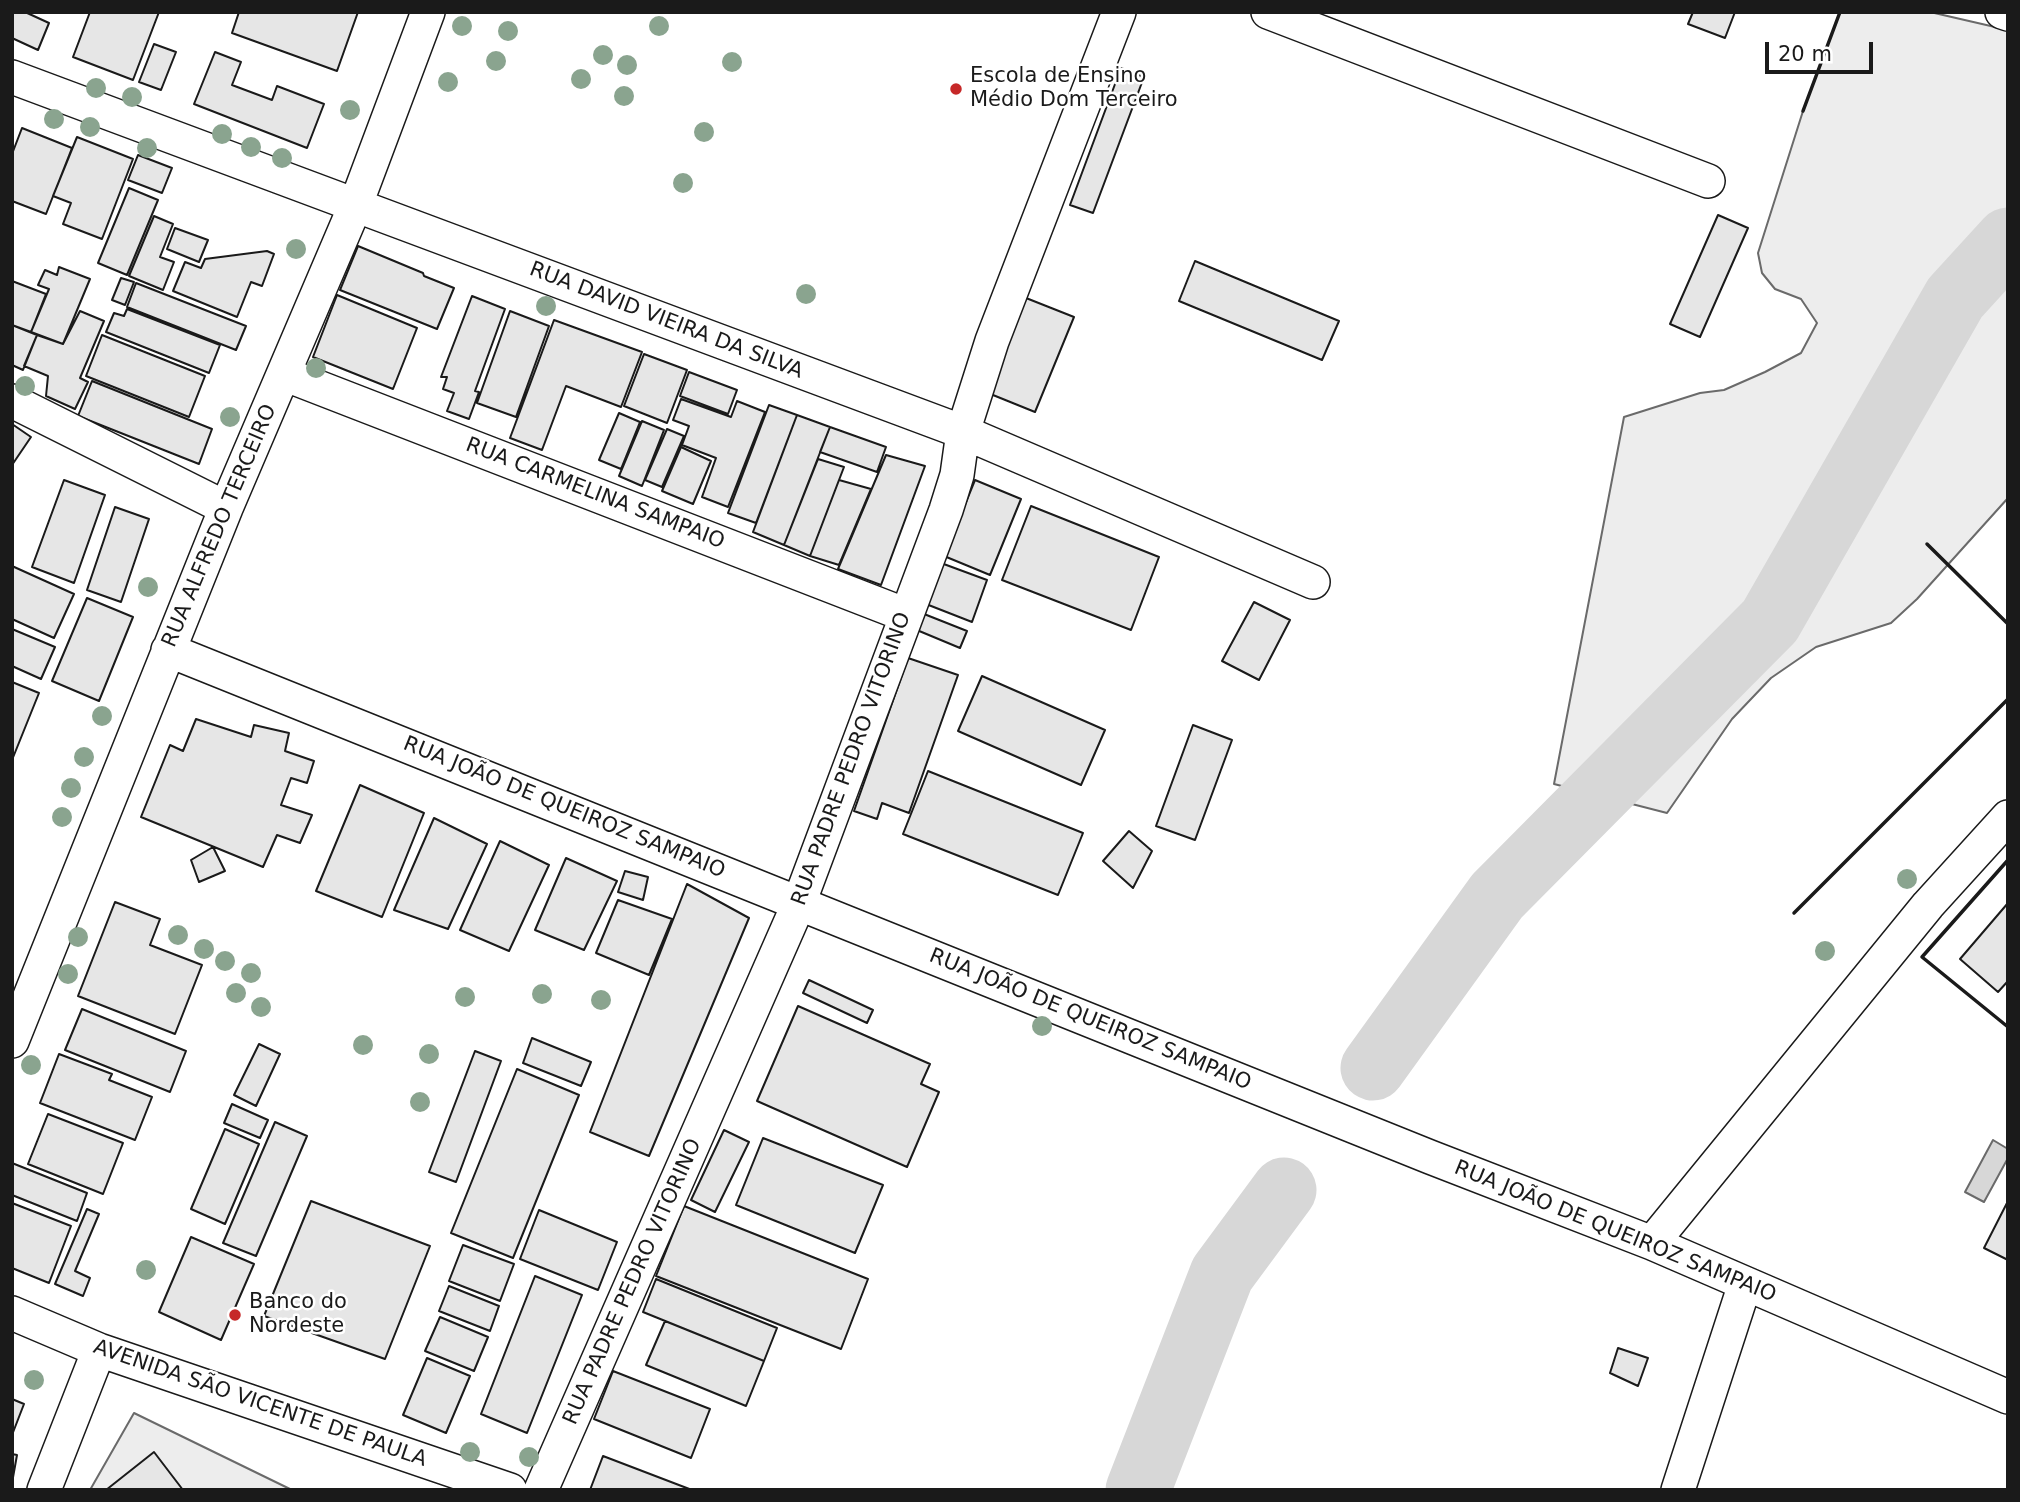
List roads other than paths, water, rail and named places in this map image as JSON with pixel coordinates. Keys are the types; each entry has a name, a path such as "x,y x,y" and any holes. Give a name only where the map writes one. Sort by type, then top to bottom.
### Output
{"street":[{"name":"RUA ALFREDO TERCEIRO","path":"12,1041 226,508 356,204 428,12"},
{"name":"RUA PADRE PEDRO VITORINO","path":"541,1490 799,903 957,475 963,432 992,341 1119,12"},
{"path":"1268,12 1708,181"},
{"path":"2002,12 2008,15"},
{"name":"RUA DAVID VIEIRA DA SILVA","path":"12,77 963,432 1313,582"},
{"name":"RUA CARMELINA SAMPAIO","path":"284,374 906,615"},
{"path":"12,401 226,508"},
{"name":"RUA JOÃO DE QUEIROZ SAMPAIO","path":"168,650 1430,1157 1652,1243 2008,1397"},
{"path":"1652,1243 1928,905 2008,817"},
{"path":"1678,1490 1745,1284"},
{"name":"AVENIDA SÃO VICENTE DE PAULA","path":"12,1313 99,1350 502,1488"},
{"path":"44,1490 99,1350"}],"waterway":[{"path":"1373,1068 1497,896 1770,621 1955,298 2008,240"},
{"path":"1138,1490 1222,1274 1284,1190"}],"place":[{"name":"Escola de Ensino Médio Dom Terceiro","path":"956,89"},
{"name":"Banco do Nordeste","path":"235,1315"}]}
